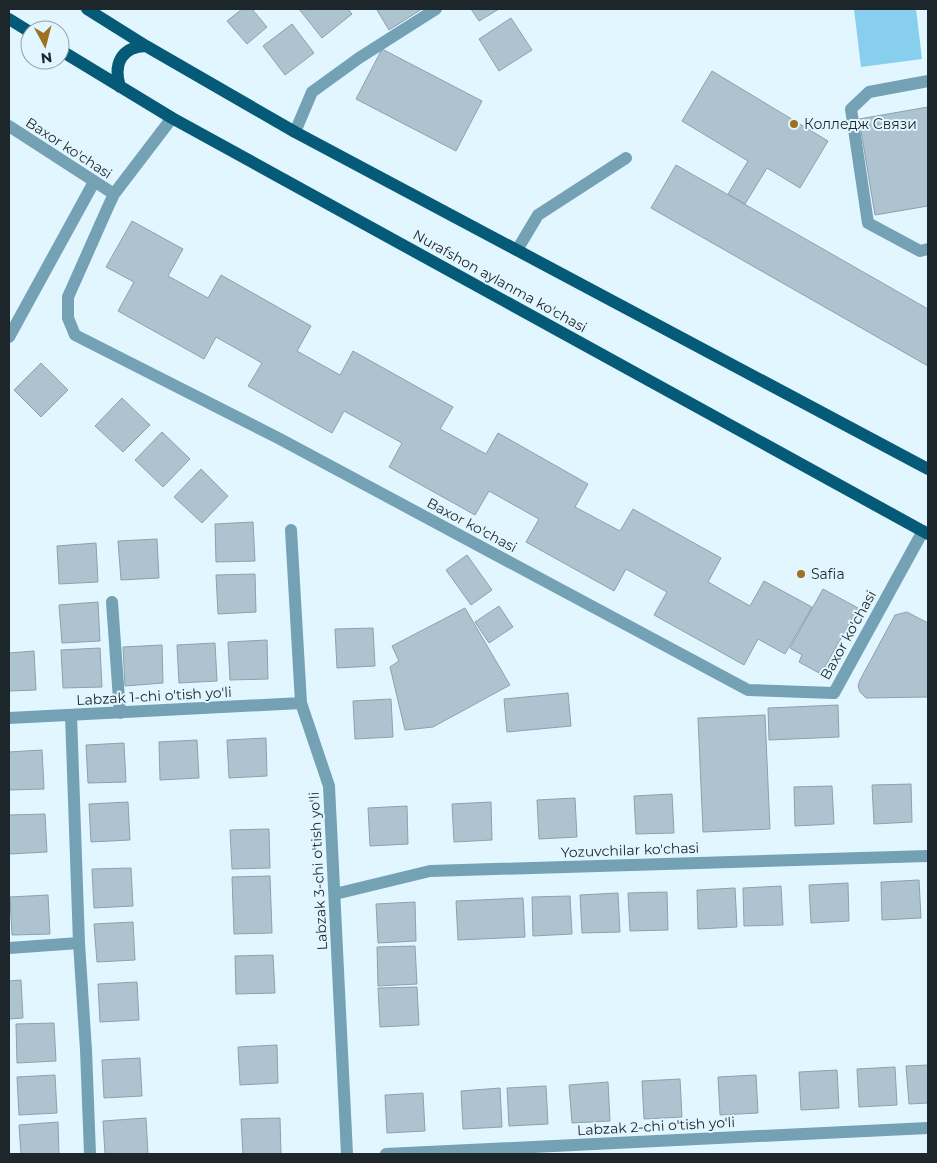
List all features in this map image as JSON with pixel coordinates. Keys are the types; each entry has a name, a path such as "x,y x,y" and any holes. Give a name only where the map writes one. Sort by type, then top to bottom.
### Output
{"main road":[{"path":"87,9 146,46 295,132 928,468"},
{"path":"9,19 20,26"},
{"path":"120,87 117,71 122,57 132,48 146,46"},
{"name":"Nurafshon aylanma ko'chasi","path":"70,56 172,118 926,532"}],"street":[{"path":"295,132 312,92 360,58 436,9"},
{"path":"928,81 869,92 851,109 868,223 920,251 928,249"},
{"name":"Baxor ko'chasi","path":"172,118 114,194 68,297 68,318 75,335 280,439 748,690 834,693 926,532"},
{"name":"Baxor ko'chasi","path":"9,126 114,194"},
{"path":"517,250 538,215 626,158"},
{"path":"9,337 94,182"},
{"name":"Labzak 3-chi o'tish yo'li","path":"291,530 301,703 328,786 347,1154"},
{"path":"112,602 120,713"},
{"name":"Labzak 1-chi o'tish yo'li","path":"9,718 301,703"},
{"path":"71,715 79,943 90,1154"},
{"name":"Yozuvchilar ko'chasi","path":"335,894 430,871 928,856"},
{"path":"9,948 79,943"},
{"name":"Labzak 2-chi o'tish yo'li","path":"386,1154 928,1128"}],"shaded area":[{"path":"854,9 916,9 922,59 861,67"}],"building":[{"path":"242,9 252,9 267,27 247,44 227,21"},
{"path":"299,9 348,9 352,14 322,38"},
{"path":"378,9 422,9 389,30"},
{"path":"471,9 499,9 479,21"},
{"path":"511,18 532,50 499,71 479,39"},
{"path":"292,24 314,53 285,75 263,46"},
{"path":"382,49 482,101 456,151 356,99"},
{"path":"712,71 828,141 800,188 767,168 745,204 728,194 748,161 682,121"},
{"path":"928,107 928,206 875,215 859,119"},
{"path":"676,165 928,309 928,366 651,208"},
{"path":"132,221 183,249 168,276 208,298 221,275 311,326 297,351 340,375 353,351 453,407 440,429 486,454 498,433 588,484 575,507 620,531 633,509 721,558 708,582 750,606 764,581 812,607 785,654 758,639 744,665 654,615 667,592 626,569 614,591 526,542 539,519 489,491 475,515 389,467 402,443 344,411 332,433 248,386 262,363 216,337 204,359 118,311 134,282 106,267"},
{"path":"41,363 68,390 41,417 14,390"},
{"path":"122,398 150,425 123,452 95,426"},
{"path":"162,432 190,459 163,487 135,460"},
{"path":"201,469 228,496 202,523 174,497"},
{"path":"253,522 255,561 216,562 215,524"},
{"path":"157,539 159,578 121,580 118,541"},
{"path":"96,543 98,582 59,584 57,546"},
{"path":"467,555 492,590 471,605 446,570"},
{"path":"255,574 256,612 218,614 216,575"},
{"path":"823,589 858,608 821,674 799,662 802,655 790,648"},
{"path":"98,602 100,641 62,643 59,605"},
{"path":"499,606 513,627 489,643 475,622"},
{"path":"465,608 510,685 433,727 405,730 390,667 399,661 392,646"},
{"path":"907,612 928,623 928,697 866,698 860,692 858,686 860,680 895,615"},
{"path":"373,628 375,666 337,668 335,629"},
{"path":"267,640 268,679 230,680 228,642"},
{"path":"215,643 217,681 179,683 177,645"},
{"path":"162,645 163,683 125,686 123,647"},
{"path":"100,648 102,687 63,688 61,650"},
{"path":"34,651 36,690 9,691 9,653"},
{"path":"568,693 571,726 507,732 504,699"},
{"path":"391,699 393,737 355,739 353,701"},
{"path":"838,705 839,737 769,740 768,708"},
{"path":"765,715 770,829 703,832 698,718"},
{"path":"266,738 267,776 229,778 227,740"},
{"path":"197,740 199,778 160,780 159,742"},
{"path":"124,743 126,782 88,783 86,745"},
{"path":"42,750 44,789 9,790 9,752"},
{"path":"911,784 912,822 874,824 872,785"},
{"path":"832,786 834,824 795,826 794,787"},
{"path":"672,794 674,833 636,834 634,796"},
{"path":"575,798 577,837 539,839 537,800"},
{"path":"128,802 130,840 91,842 89,804"},
{"path":"491,802 492,840 454,842 452,804"},
{"path":"407,806 408,844 370,846 368,808"},
{"path":"45,814 47,852 9,854 9,815"},
{"path":"269,829 270,868 232,869 230,830"},
{"path":"131,868 133,906 94,908 92,869"},
{"path":"270,876 272,933 234,934 232,877"},
{"path":"919,880 921,918 882,920 881,882"},
{"path":"848,883 849,921 811,923 809,885"},
{"path":"781,886 783,925 744,926 743,888"},
{"path":"735,888 737,927 698,929 697,890"},
{"path":"667,892 668,930 630,931 628,893"},
{"path":"618,893 620,932 582,933 580,895"},
{"path":"48,895 50,934 12,935 10,897"},
{"path":"570,896 572,934 533,936 532,897"},
{"path":"523,898 525,937 458,940 456,901"},
{"path":"415,902 416,941 378,943 376,904"},
{"path":"133,922 135,960 97,962 94,924"},
{"path":"415,946 417,984 378,986 377,947"},
{"path":"273,955 275,993 236,994 235,956"},
{"path":"21,980 23,1018 9,1019 9,981"},
{"path":"137,982 139,1020 100,1022 98,984"},
{"path":"417,987 419,1025 380,1027 378,988"},
{"path":"54,1023 56,1061 17,1063 16,1024"},
{"path":"277,1045 278,1083 240,1085 238,1047"},
{"path":"140,1058 142,1096 104,1098 102,1060"},
{"path":"928,1065 928,1103 909,1104 906,1066"},
{"path":"895,1067 897,1105 859,1107 857,1069"},
{"path":"837,1070 839,1108 801,1110 799,1072"},
{"path":"55,1075 57,1113 19,1115 17,1077"},
{"path":"756,1075 758,1113 720,1115 718,1077"},
{"path":"680,1079 682,1117 644,1119 642,1081"},
{"path":"608,1082 610,1121 572,1123 569,1085"},
{"path":"546,1086 548,1124 509,1126 507,1088"},
{"path":"500,1088 502,1127 463,1129 461,1091"},
{"path":"423,1093 425,1131 387,1133 385,1095"},
{"path":"146,1118 148,1154 105,1154 103,1121"},
{"path":"280,1118 281,1154 243,1154 241,1119"},
{"path":"58,1122 59,1154 21,1154 19,1125"}],"place":[{"name":"Колледж Связи","path":"794,124"},
{"name":"Safia","path":"801,574"}]}
